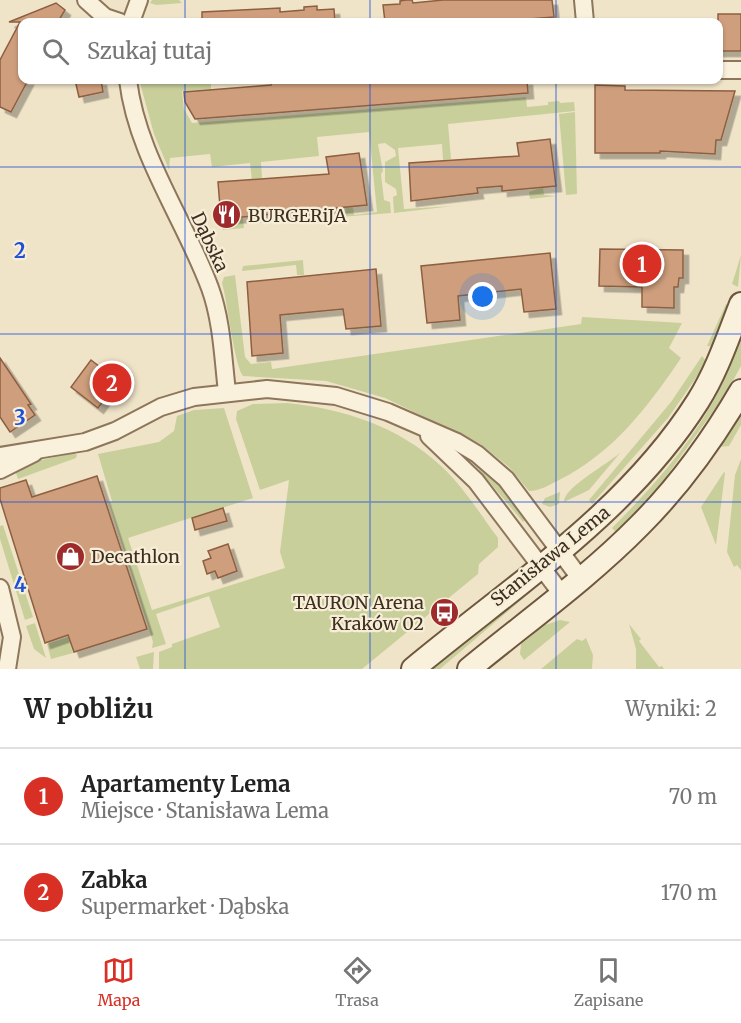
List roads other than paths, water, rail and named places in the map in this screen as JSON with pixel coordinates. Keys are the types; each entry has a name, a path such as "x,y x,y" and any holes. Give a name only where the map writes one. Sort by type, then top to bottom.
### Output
{"main road":[{"name":"Stanisława Lema","path":"413,669 614,504 689,415 710,379 741,304"},
{"name":"Stanisława Lema","path":"469,669 628,537 663,500 719,427 741,391"}],"street":[{"path":"86,0 108,18"},
{"path":"132,18 139,0"},
{"path":"583,0 585,18"},
{"path":"723,70 741,70"},
{"name":"Dąbska","path":"129,84 146,147 211,291 219,326 227,392"},
{"path":"0,456 38,451 101,436 182,399 267,389 320,393 366,404 458,442 492,466 506,479 580,578"},
{"path":"419,427 476,482 561,593"},
{"path":"0,470 38,451"},
{"path":"0,588 12,638 7,669"}],"place":[{"name":"BURGERiJA","path":"227,215"},
{"name":"Apartamenty Lema","path":"642,264"},
{"name":"Zabka","path":"112,383"},
{"name":"Decathlon","path":"70,556"},
{"name":"TAURON Arena Kraków 02","path":"445,612"}]}
